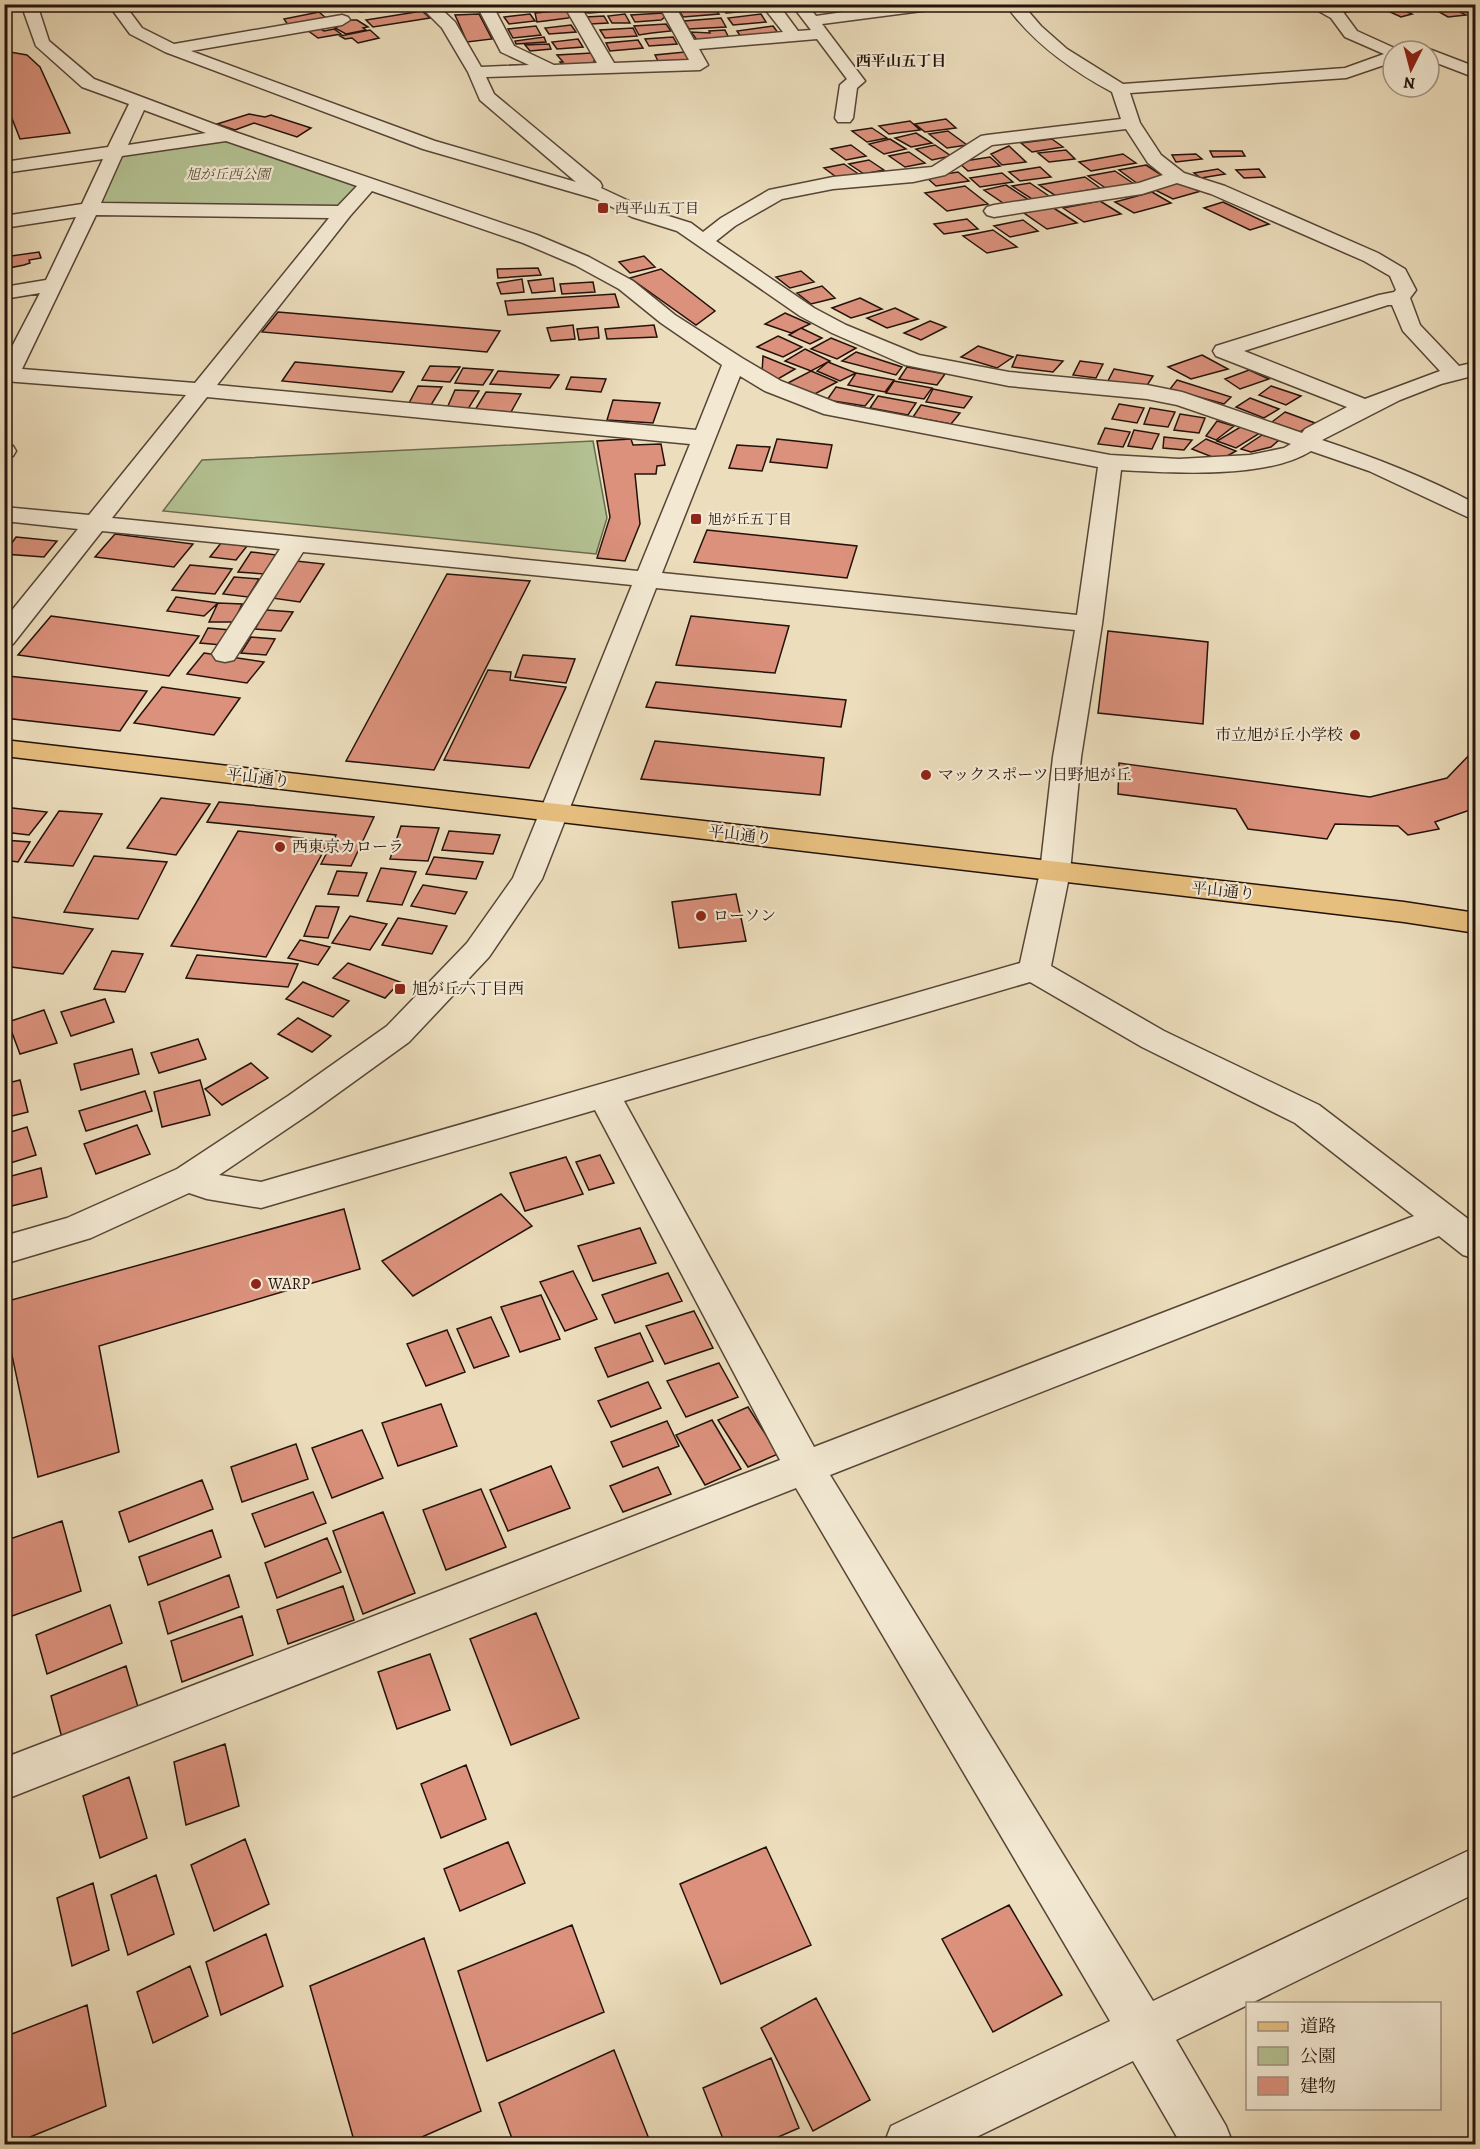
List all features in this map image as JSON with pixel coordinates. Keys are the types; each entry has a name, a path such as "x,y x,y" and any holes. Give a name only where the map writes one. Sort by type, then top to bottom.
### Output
{"main road":[{"name":"平山通り","path":"4,748 1404,912 1476,923"}],"street":[{"path":"29,4 42,43 88,83 229,136 530,239 582,261 626,285 668,319 734,363 773,386 832,409 1110,462 1179,466 1250,462 1291,454 1310,442 1313,434 1364,406 1453,372 1476,368"},
{"path":"116,4 136,31 171,49 429,144 603,195 639,213 684,227 807,312 839,330 913,360 1008,379 1147,392 1182,399 1377,466 1441,495 1476,514"},
{"path":"426,4 449,25 476,72 486,96 603,195"},
{"path":"531,4 486,6 507,50 550,69"},
{"path":"570,4 608,68"},
{"path":"476,72 700,65 666,4"},
{"path":"769,4 794,36"},
{"path":"799,4 857,81 849,85 844,118"},
{"path":"687,45 794,36 815,28 937,4"},
{"path":"1013,4 1022,16 1075,63 1095,77 1120,88 1346,73 1367,68 1381,60"},
{"path":"1314,4 1337,15 1351,34 1381,48"},
{"path":"171,49 342,20"},
{"path":"1441,59 1476,73"},
{"path":"1120,88 1131,123 1154,159 1177,177 1228,194 1371,257 1398,273 1406,290 1400,298"},
{"path":"138,103 54,285 7,374 704,438"},
{"path":"705,240 728,222 776,194 833,183 912,177 938,171 987,140 1131,123"},
{"path":"4,168 229,136"},
{"path":"994,211 1142,188 1177,177"},
{"path":"4,638 343,212 369,184"},
{"path":"4,222 88,209 343,212"},
{"path":"4,293 54,285"},
{"path":"1364,406 1224,351 1386,298 1400,298"},
{"path":"1400,298 1410,327 1453,372"},
{"path":"4,1250 78,1228 189,1178 300,1104 398,1034 484,941 527,879 734,363"},
{"path":"1034,970 1055,872 1067,757 1089,624 1110,462"},
{"path":"4,514 1089,624"},
{"path":"225,654 296,544"},
{"path":"189,1178 207,1186 261,1195 1034,970 1153,1040 1307,1114 1476,1245"},
{"path":"604,1095 805,1468 1143,2030 1208,2145"},
{"path":"4,1779 1442,1220"},
{"path":"909,2145 1476,1869"}],"green space":[{"name":"旭が丘西公園","path":"229,136 369,184 343,212 88,209 116,152"},
{"path":"593,441 607,518 596,554 163,511 202,460"}],"building":[{"path":"355,4 379,4 383,10 360,12"},
{"path":"628,4 656,4 657,6 630,9"},
{"path":"746,4 750,11 726,13 722,6"},
{"path":"1224,4 1264,4 1264,5 1232,9"},
{"path":"1326,4 1356,4 1365,9 1340,13"},
{"path":"612,5 615,11 589,13 583,12 581,7"},
{"path":"713,6 719,14 683,17 678,9"},
{"path":"1449,6 1466,15 1448,17 1432,8"},
{"path":"1401,9 1412,14 1401,17 1390,12"},
{"path":"567,10 570,17 568,18 537,22 535,13"},
{"path":"422,11 430,18 373,27 366,20"},
{"path":"319,12 327,19 288,25 284,19"},
{"path":"663,13 665,17 661,20 635,22 631,15"},
{"path":"479,14 492,39 467,42 455,15"},
{"path":"530,14 535,21 509,24 504,17"},
{"path":"625,14 630,23 612,23 608,16"},
{"path":"761,14 766,22 733,25 728,18"},
{"path":"604,16 608,23 590,24 586,17"},
{"path":"721,18 726,27 689,29 684,21"},
{"path":"357,20 368,27 363,28 366,30 346,34 335,28 337,27 334,25"},
{"path":"666,24 671,31 639,35 634,26"},
{"path":"571,25 576,32 549,34 545,28"},
{"path":"536,26 541,35 513,38 508,29"},
{"path":"773,26 779,34 741,37 737,31"},
{"path":"319,28 324,31 334,29 341,34 318,38 307,30"},
{"path":"633,28 637,36 605,38 600,30"},
{"path":"370,30 379,38 358,43 352,38 345,39 340,36"},
{"path":"725,30 729,38 697,40 691,32 710,33 709,31"},
{"path":"544,37 546,42 516,44 515,41"},
{"path":"673,37 677,44 649,46 645,39"},
{"path":"578,39 583,47 557,49 552,42"},
{"path":"638,40 643,48 610,51 606,43"},
{"path":"549,44 551,49 530,51 525,45"},
{"path":"4,51 27,55 40,67 70,133 20,139 4,98"},
{"path":"685,52 689,60 659,63 655,55"},
{"path":"592,53 597,61 594,61 595,63 563,66 560,62 563,62 557,55"},
{"path":"249,114 265,117 271,115 311,128 297,137 254,123 235,130 217,124"},
{"path":"946,119 956,128 925,132 915,124"},
{"path":"910,121 920,130 889,134 879,126"},
{"path":"872,128 887,138 867,142 852,131"},
{"path":"948,131 967,145 947,148 929,134"},
{"path":"916,133 932,143 911,147 895,138"},
{"path":"890,139 906,149 884,154 869,144"},
{"path":"1052,139 1063,147 1032,152 1021,143"},
{"path":"851,145 866,156 846,160 831,149"},
{"path":"935,145 951,156 932,160 916,149"},
{"path":"1009,146 1026,162 1002,165 991,154"},
{"path":"1066,150 1075,159 1049,162 1038,153"},
{"path":"1210,151 1242,151 1245,156 1213,157"},
{"path":"909,152 925,163 905,167 889,156"},
{"path":"1123,154 1136,163 1091,171 1079,162"},
{"path":"1196,154 1202,159 1176,162 1172,155"},
{"path":"990,157 1000,166 968,171 958,162"},
{"path":"869,160 884,170 864,174 849,164"},
{"path":"844,164 860,175 839,179 824,168"},
{"path":"1146,165 1166,178 1138,184 1119,170"},
{"path":"1040,167 1051,177 1020,181 1009,172"},
{"path":"1218,169 1225,174 1201,178 1194,173"},
{"path":"1259,169 1265,177 1244,178 1236,170"},
{"path":"1115,171 1134,184 1107,189 1088,176"},
{"path":"958,172 969,181 936,186 926,177"},
{"path":"1002,173 1013,182 980,187 970,178"},
{"path":"1085,177 1100,188 1056,196 1039,185"},
{"path":"1181,181 1201,191 1173,199 1153,189"},
{"path":"1030,183 1052,198 1035,201 1012,186"},
{"path":"1006,185 1029,200 1006,205 984,190"},
{"path":"965,186 988,204 947,211 925,193"},
{"path":"1152,192 1171,203 1134,213 1115,202"},
{"path":"1100,201 1121,214 1084,222 1063,208"},
{"path":"1223,202 1269,224 1250,230 1204,208"},
{"path":"1052,207 1077,223 1047,229 1024,213"},
{"path":"967,219 978,229 944,234 934,224"},
{"path":"1023,220 1038,231 1010,237 994,226"},
{"path":"993,230 1017,247 987,253 963,236"},
{"path":"39,252 41,258 29,260 30,263 24,265 4,269 4,257"},
{"path":"644,256 655,267 630,273 619,262"},
{"path":"538,268 541,275 498,278 497,269"},
{"path":"661,269 715,311 696,325 630,278"},
{"path":"801,271 814,282 790,288 776,277"},
{"path":"553,278 555,291 532,293 528,281"},
{"path":"522,279 524,292 501,294 497,283"},
{"path":"593,282 595,292 562,294 560,284"},
{"path":"822,286 835,298 811,304 797,293"},
{"path":"615,294 619,307 508,315 505,301"},
{"path":"860,298 882,309 851,318 832,308"},
{"path":"895,308 918,319 887,328 867,318"},
{"path":"278,312 500,331 487,352 262,332"},
{"path":"785,313 810,324 791,333 765,324"},
{"path":"930,321 946,327 921,340 904,333"},
{"path":"573,325 575,339 551,341 547,328"},
{"path":"654,325 657,337 607,339 605,329"},
{"path":"598,327 599,338 579,340 577,329"},
{"path":"801,328 822,338 810,344 789,335"},
{"path":"778,336 802,347 783,357 757,347"},
{"path":"831,338 856,348 837,359 811,349"},
{"path":"978,346 1013,357 997,368 961,357"},
{"path":"805,349 830,361 811,371 785,361"},
{"path":"856,352 902,367 896,375 842,361"},
{"path":"1017,355 1063,361 1053,372 1012,367"},
{"path":"1202,355 1228,369 1191,379 1168,367"},
{"path":"763,356 795,369 778,379 762,373"},
{"path":"1080,361 1103,364 1096,378 1073,375"},
{"path":"295,362 404,372 392,392 282,381"},
{"path":"828,362 856,373 840,381 817,371"},
{"path":"430,366 460,367 450,382 422,380"},
{"path":"907,367 945,374 937,385 899,379"},
{"path":"463,368 493,370 483,385 455,383"},
{"path":"1114,369 1153,376 1146,387 1108,381"},
{"path":"1249,370 1269,379 1240,389 1225,379"},
{"path":"498,371 559,375 550,388 490,384"},
{"path":"811,371 837,382 813,395 786,384"},
{"path":"856,373 894,380 885,392 848,385"},
{"path":"571,377 606,379 601,392 566,389"},
{"path":"1177,380 1231,397 1224,404 1170,389"},
{"path":"894,381 932,388 924,399 886,393"},
{"path":"418,386 442,387 431,405 409,403"},
{"path":"1271,386 1301,396 1286,405 1259,395"},
{"path":"836,387 874,395 865,406 827,400"},
{"path":"933,389 972,397 964,408 926,402"},
{"path":"455,390 479,391 468,409 447,408"},
{"path":"486,392 521,394 511,412 475,410"},
{"path":"878,396 916,403 908,415 870,408"},
{"path":"1250,398 1279,409 1264,418 1236,407"},
{"path":"613,400 660,403 653,423 607,420"},
{"path":"1119,404 1144,408 1137,423 1112,419"},
{"path":"921,405 960,413 951,424 913,417"},
{"path":"1150,408 1175,412 1168,427 1144,424"},
{"path":"1285,412 1315,423 1300,432 1272,422"},
{"path":"1180,414 1205,418 1199,433 1174,430"},
{"path":"1217,421 1234,426 1216,440 1206,436"},
{"path":"1242,426 1260,433 1236,448 1217,441"},
{"path":"1105,428 1130,432 1123,447 1098,444"},
{"path":"1134,430 1159,434 1152,449 1128,446"},
{"path":"1262,435 1279,440 1271,447 1251,452 1241,449"},
{"path":"1164,437 1192,440 1184,450 1163,448"},
{"path":"631,439 633,445 661,444 665,465 657,466 656,474 635,474 640,524 625,561 597,558 610,517 597,441"},
{"path":"777,439 832,445 827,468 770,462"},
{"path":"1206,439 1236,451 1220,460 1192,449"},
{"path":"737,445 770,447 762,471 729,468"},
{"path":"707,530 857,546 847,578 694,562"},
{"path":"115,534 193,544 174,567 95,557"},
{"path":"16,537 57,541 44,557 4,554"},
{"path":"221,543 247,546 236,560 210,557"},
{"path":"251,552 277,555 265,574 238,572"},
{"path":"296,561 324,564 300,602 272,598"},
{"path":"190,565 232,569 215,594 172,590"},
{"path":"447,574 530,581 434,770 346,761"},
{"path":"234,577 259,579 248,597 223,594"},
{"path":"176,597 218,603 204,616 167,611"},
{"path":"218,603 242,604 234,622 209,622"},
{"path":"266,610 293,612 281,631 255,629"},
{"path":"51,616 199,636 169,676 18,655"},
{"path":"691,616 789,626 775,673 676,665"},
{"path":"208,628 230,630 222,645 200,643"},
{"path":"1108,631 1208,642 1203,724 1098,713"},
{"path":"251,637 275,639 266,655 241,653"},
{"path":"204,653 264,662 247,683 187,674"},
{"path":"523,655 575,659 566,683 515,677"},
{"path":"488,670 511,672 510,680 566,687 529,768 444,760"},
{"path":"8,676 147,691 120,731 4,718 4,681"},
{"path":"656,682 846,700 841,727 646,707"},
{"path":"162,687 240,698 214,735 134,723"},
{"path":"655,741 824,758 820,795 641,779"},
{"path":"1476,748 1476,808 1435,822 1439,829 1408,835 1398,826 1335,824 1327,839 1248,829 1236,809 1118,794 1119,763 1370,797 1447,778"},
{"path":"161,798 210,804 176,855 127,848"},
{"path":"219,802 374,817 351,866 321,864 336,835 207,822"},
{"path":"4,807 47,812 29,835 4,832"},
{"path":"59,811 102,814 73,866 25,862"},
{"path":"401,826 439,828 428,861 390,859"},
{"path":"238,831 329,841 266,957 171,946"},
{"path":"449,831 500,835 493,854 442,850"},
{"path":"4,840 30,842 18,862 4,860"},
{"path":"94,856 167,862 138,919 64,912"},
{"path":"434,857 483,862 476,879 426,874"},
{"path":"381,868 416,872 402,905 367,901"},
{"path":"337,871 367,873 358,896 328,894"},
{"path":"423,885 467,892 455,914 411,906"},
{"path":"736,894 746,941 679,948 672,902"},
{"path":"316,906 339,907 328,938 304,936"},
{"path":"4,916 93,929 63,974 4,966"},
{"path":"350,916 387,924 370,950 332,943"},
{"path":"398,918 447,926 432,954 382,945"},
{"path":"300,940 330,947 318,965 288,958"},
{"path":"112,951 143,954 125,992 94,989"},
{"path":"197,955 298,964 288,987 186,978"},
{"path":"348,963 400,982 385,998 333,978"},
{"path":"303,982 349,1001 333,1017 286,999"},
{"path":"105,999 114,1022 71,1036 61,1012"},
{"path":"44,1010 57,1043 20,1054 8,1022"},
{"path":"298,1018 331,1036 312,1052 278,1034"},
{"path":"198,1039 206,1059 159,1073 151,1053"},
{"path":"132,1049 139,1074 81,1090 74,1064"},
{"path":"251,1063 268,1078 222,1105 205,1089"},
{"path":"20,1080 28,1112 4,1118 4,1084"},
{"path":"200,1080 210,1115 162,1127 154,1092"},
{"path":"145,1091 152,1111 86,1131 79,1111"},
{"path":"137,1125 150,1154 96,1174 84,1144"},
{"path":"27,1127 36,1155 4,1165 4,1134"},
{"path":"600,1155 614,1183 589,1190 576,1162"},
{"path":"566,1157 583,1194 525,1211 510,1173"},
{"path":"41,1168 47,1197 4,1208 4,1178"},
{"path":"501,1194 532,1226 413,1296 382,1261"},
{"path":"344,1209 360,1269 99,1346 119,1452 38,1477 4,1318 4,1302"},
{"path":"640,1228 656,1263 593,1281 578,1246"},
{"path":"573,1271 597,1319 565,1331 540,1282"},
{"path":"668,1273 682,1301 615,1323 602,1295"},
{"path":"541,1295 560,1339 520,1352 501,1307"},
{"path":"694,1311 713,1348 665,1364 646,1326"},
{"path":"491,1317 509,1356 474,1368 457,1329"},
{"path":"447,1330 465,1372 426,1386 407,1344"},
{"path":"640,1333 653,1361 608,1377 595,1348"},
{"path":"719,1363 738,1397 686,1417 667,1381"},
{"path":"648,1382 661,1408 611,1427 598,1401"},
{"path":"441,1404 457,1446 398,1466 382,1423"},
{"path":"748,1407 778,1454 748,1467 718,1420"},
{"path":"712,1420 741,1469 705,1485 676,1435"},
{"path":"667,1421 679,1446 623,1467 611,1442"},
{"path":"362,1430 383,1478 332,1498 312,1448"},
{"path":"296,1444 308,1479 242,1502 231,1467"},
{"path":"551,1466 570,1508 508,1531 490,1490"},
{"path":"658,1467 671,1494 623,1512 610,1486"},
{"path":"202,1480 213,1509 129,1542 119,1512"},
{"path":"481,1489 506,1547 446,1570 423,1510"},
{"path":"313,1492 326,1523 265,1547 252,1514"},
{"path":"383,1512 415,1593 363,1614 333,1531"},
{"path":"62,1521 81,1591 4,1619 4,1541"},
{"path":"212,1530 221,1557 148,1585 139,1557"},
{"path":"327,1538 341,1572 277,1598 265,1563"},
{"path":"229,1575 239,1607 168,1634 159,1602"},
{"path":"343,1586 354,1620 288,1644 277,1610"},
{"path":"110,1605 122,1643 47,1674 36,1635"},
{"path":"536,1613 579,1718 511,1745 470,1639"},
{"path":"242,1616 253,1655 182,1682 171,1641"},
{"path":"430,1654 450,1710 397,1729 378,1672"},
{"path":"126,1666 138,1707 62,1738 51,1696"},
{"path":"225,1744 239,1806 186,1825 174,1762"},
{"path":"466,1765 486,1819 441,1838 421,1784"},
{"path":"129,1777 147,1838 100,1858 83,1796"},
{"path":"245,1839 269,1904 214,1931 191,1865"},
{"path":"508,1842 525,1883 460,1911 444,1869"},
{"path":"766,1847 811,1945 721,1984 680,1884"},
{"path":"156,1875 174,1934 128,1955 111,1895"},
{"path":"93,1883 109,1950 72,1966 57,1898"},
{"path":"1009,1905 1062,1995 993,2032 942,1939"},
{"path":"572,1925 604,2012 487,2061 458,1971"},
{"path":"266,1934 283,1986 221,2015 206,1962"},
{"path":"424,1938 481,2111 406,2144 355,2144 310,1986"},
{"path":"190,1966 208,2016 153,2043 137,1992"},
{"path":"816,1998 870,2100 813,2131 761,2028"},
{"path":"87,2005 106,2106 13,2144 4,2144 4,2037"},
{"path":"614,2050 651,2144 514,2144 499,2103"},
{"path":"771,2058 799,2128 762,2144 725,2144 703,2088"}],"waterway":[{"path":"1451,4 1476,17"}],"place":[{"name":"西平山五丁目","path":"603,208"},
{"name":"旭が丘五丁目","path":"696,519"},
{"name":"市立旭が丘小学校","path":"1355,735"},
{"name":"マックスポーツ 日野旭が丘","path":"926,775"},
{"name":"西東京カローラ","path":"280,847"},
{"name":"ローソン","path":"701,916"},
{"name":"旭が丘六丁目西","path":"400,989"},
{"name":"WARP","path":"256,1284"}],"district":[{"name":"西平山五丁目","path":"901,61"}]}
